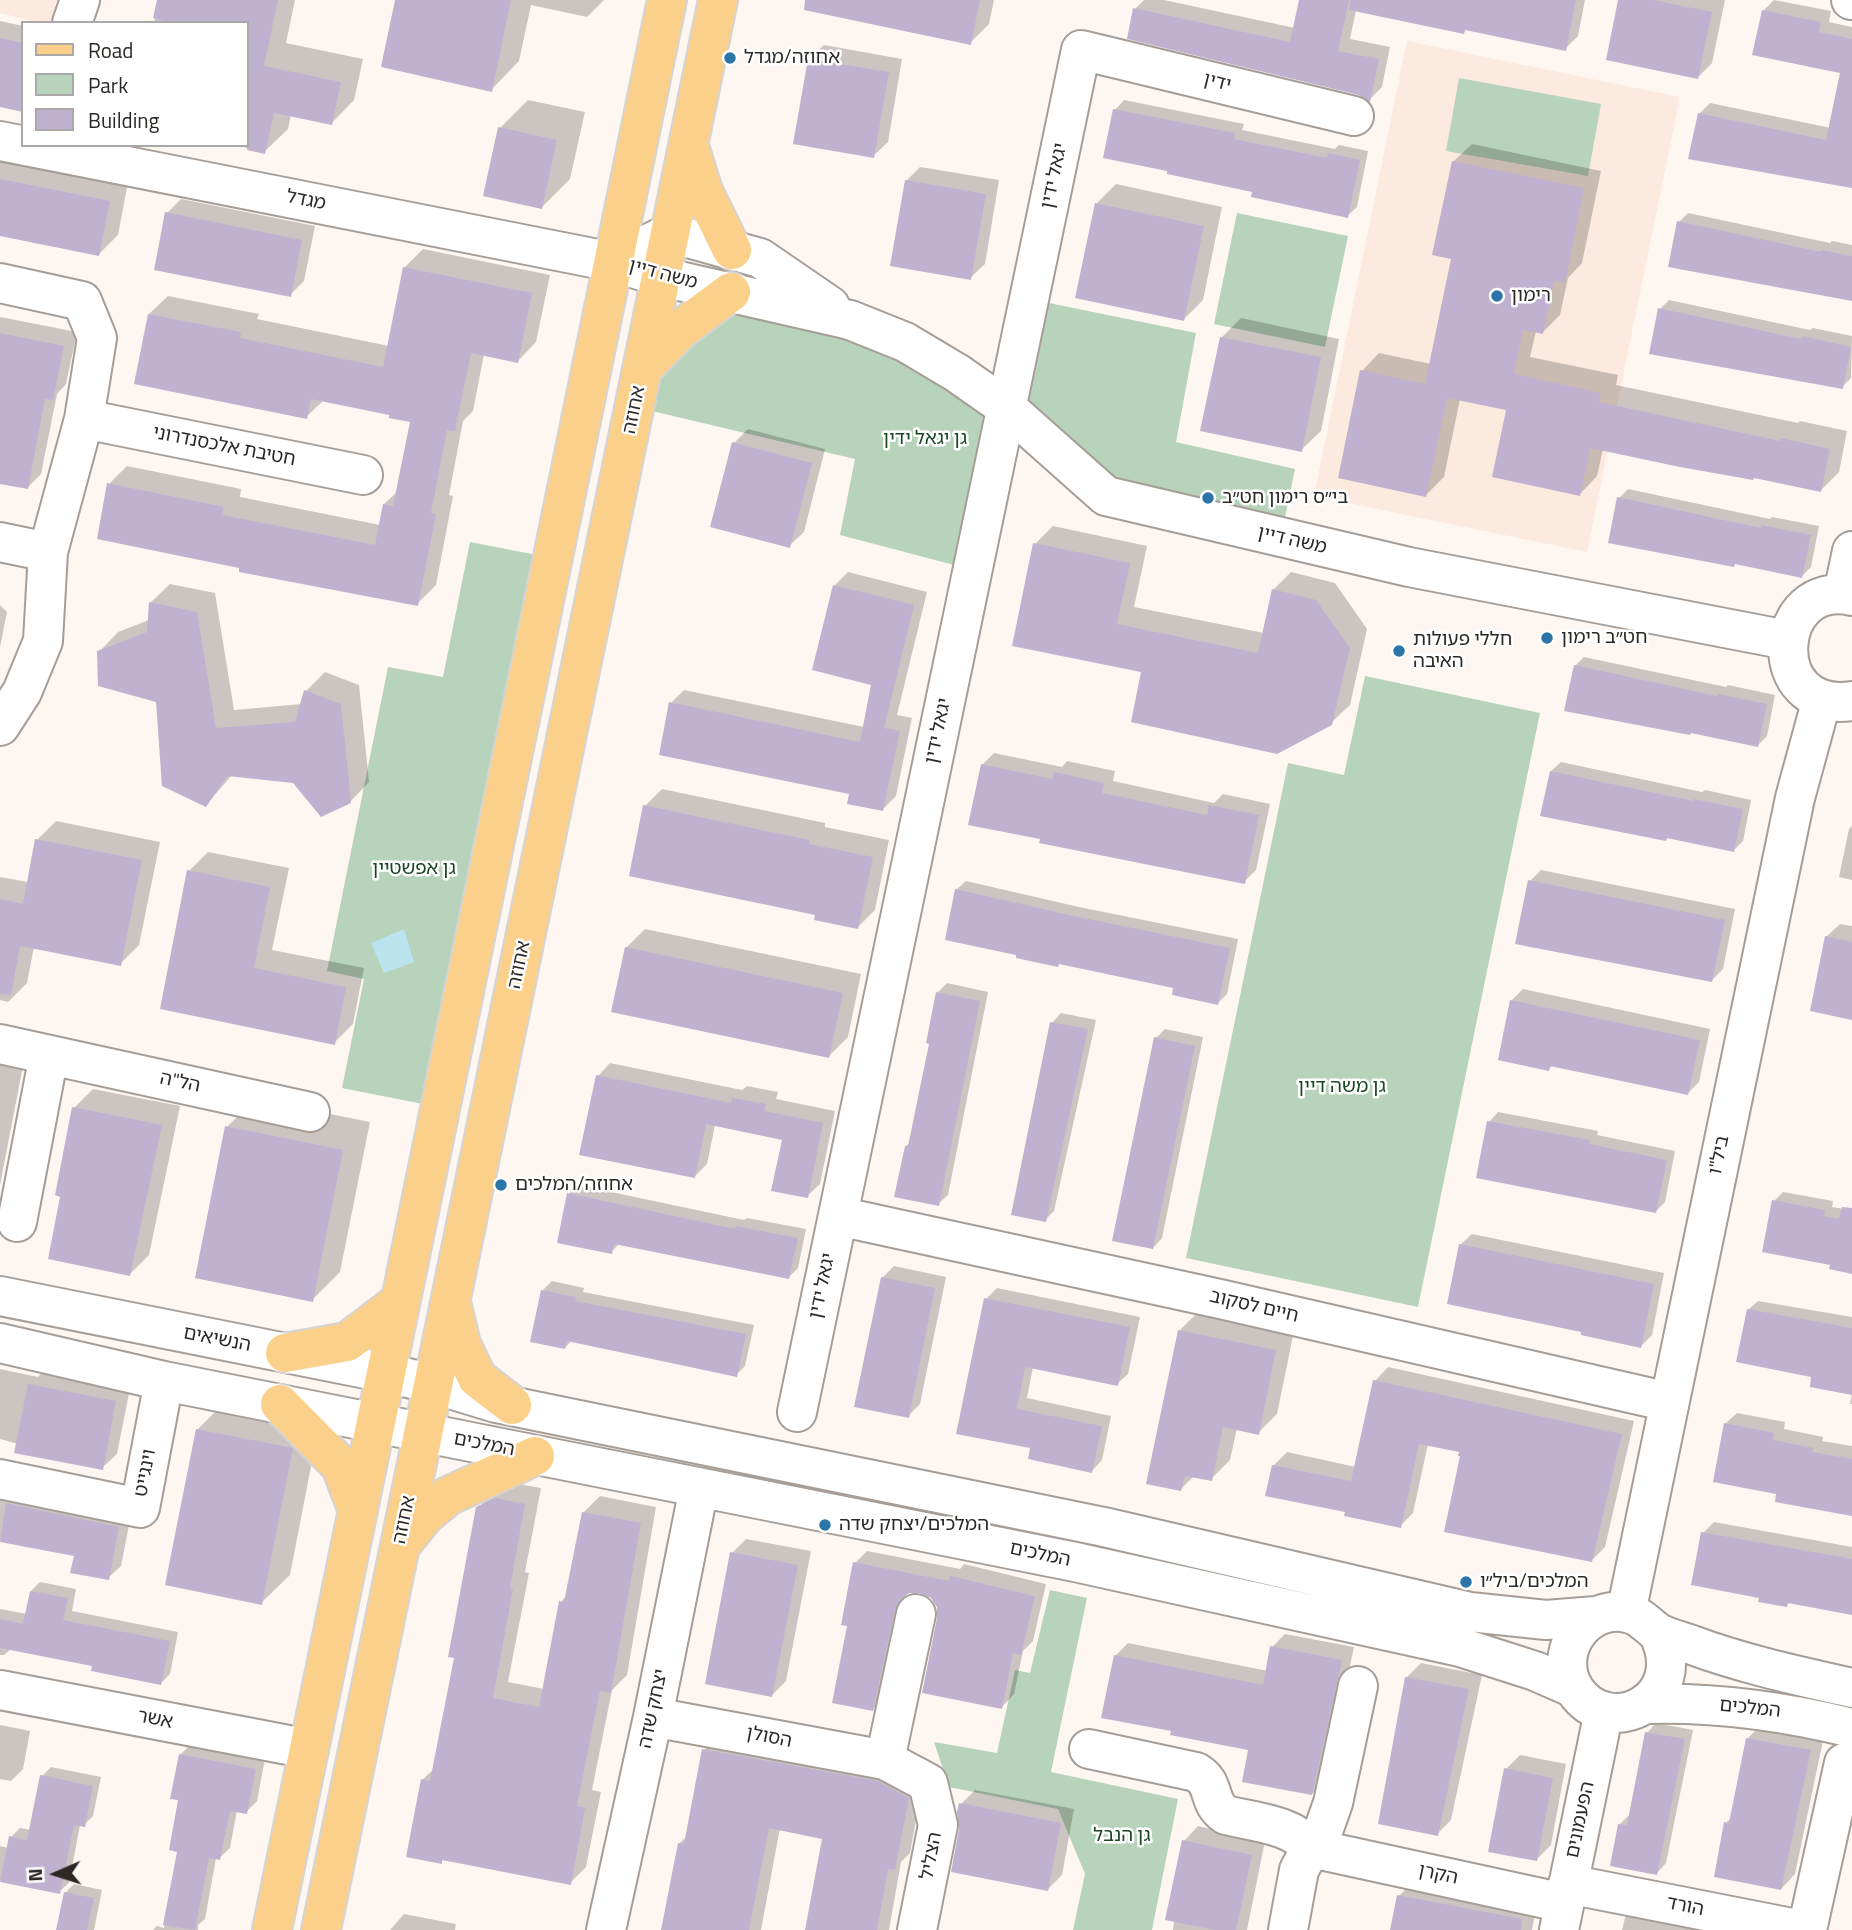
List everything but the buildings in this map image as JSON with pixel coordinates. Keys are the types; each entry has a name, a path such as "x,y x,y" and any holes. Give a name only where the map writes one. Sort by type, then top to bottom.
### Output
{"main road":[{"path":"272,1930 667,0"},
{"name":"אחוזה","path":"321,1930 718,0"},
{"path":"688,144 703,191 732,250"},
{"path":"644,367 681,329 731,292"},
{"path":"451,1300 461,1344 477,1378 512,1405"},
{"path":"285,1353 347,1342 401,1301"},
{"path":"280,1404 341,1466 358,1511"},
{"path":"400,1547 425,1515 448,1496 536,1456"}],"street":[{"path":"73,21 80,0"},
{"name":"ידין","path":"1081,50 1353,116"},
{"name":"יגאל ידין","path":"797,1412 1081,50"},
{"name":"מגדל","path":"0,141 21,144"},
{"name":"מגדל","path":"41,147 613,261"},
{"name":"משה דיין","path":"613,261 670,233 760,258 850,320"},
{"name":"משה דיין","path":"613,261 662,277 850,320 905,342 957,373 1007,408 1106,496 1409,567 1787,640"},
{"path":"0,283 82,301 97,338 84,419 48,552 43,641 22,692 0,726"},
{"name":"חטיבת אלכסנדרוני","path":"84,419 363,475"},
{"path":"0,541 48,552"},
{"path":"1837,700 1806,690 1794,676 1788,658 1787,640 1792,624 1807,607 1828,596 1848,595 1852,551"},
{"name":"ביל\"ו","path":"1611,1615 1669,1402 1793,811 1837,700"},
{"name":"הל\"ה","path":"0,1044 310,1112"},
{"path":"17,1222 50,1055"},
{"name":"חיים לסקוב","path":"838,1216 1220,1299 1669,1402"},
{"name":"הנשיאים","path":"0,1296 434,1384"},
{"path":"0,1343 164,1381 376,1423"},
{"name":"וינגייט","path":"0,1479 140,1508 164,1381"},
{"name":"המלכים","path":"434,1384 512,1405 1104,1527 1470,1612 1546,1620 1611,1615"},
{"name":"המלכים","path":"376,1423 944,1535 1460,1647 1535,1671 1589,1700"},
{"name":"יצחק שדה","path":"606,1930 653,1717 699,1488"},
{"path":"885,1760 916,1614"},
{"path":"1611,1615 1646,1621 1658,1633 1665,1647 1668,1664 1664,1682 1646,1704 1625,1712 1589,1700 1568,1672 1567,1656 1572,1639 1582,1625 1611,1615"},
{"name":"המלכים","path":"1658,1633 1801,1677 1852,1688"},
{"path":"1288,1930 1299,1870 1322,1835 1334,1804 1358,1686"},
{"name":"אשר","path":"0,1690 309,1749"},
{"name":"הפעמונים","path":"1564,1906 1589,1700"},
{"name":"המלכים","path":"1646,1704 1685,1703 1793,1714 1848,1745"},
{"name":"הסולן","path":"653,1717 885,1760 928,1783"},
{"name":"הורד","path":"1564,1906 1804,1930 1848,1745"},
{"name":"הקרן","path":"1088,1749 1196,1772 1209,1783 1217,1810 1226,1815 1291,1832 1302,1837 1311,1848 1564,1906"},
{"name":"הצליל","path":"917,1930 938,1825 928,1783"}],"shaded area":[{"path":"0,0 64,0 57,21 33,21 0,13"},
{"name":"רימון","path":"1407,41 1680,97 1587,552 1314,496"}],"green space":[{"path":"1459,78 1601,104 1588,176 1446,151"},
{"path":"1237,213 1348,236 1325,347 1214,324"},
{"name":"גן יגאל ידין","path":"731,292 869,328 1007,408 973,570 840,535 855,459 635,407"},
{"path":"1049,303 1196,333 1176,442 1295,469 1284,522 1113,482 1026,403"},
{"name":"גן אפשטיין","path":"470,542 542,556 433,1106 342,1088 364,979 327,971 388,667 443,677"},
{"name":"גן משה דיין","path":"1365,676 1540,713 1418,1307 1186,1258 1288,763 1344,775"},
{"name":"גן הנבל","path":"1050,1590 1087,1598 1051,1772 1178,1799 1152,1930 1073,1930 1085,1874 1058,1809 949,1787 934,1742 997,1753 1015,1670 1030,1673"}],"water":[{"path":"404,929 414,962 384,973 371,943"}],"place":[{"name":"אחוזה/מגדל","path":"730,58"},
{"name":"רימון","path":"1497,296"},
{"name":"בי״ס רימון חט״ב","path":"1208,498"},
{"name":"חט״ב רימון","path":"1547,638"},
{"name":"חללי פעולות האיבה","path":"1399,651"},
{"name":"אחוזה/המלכים","path":"501,1185"},
{"name":"המלכים/יצחק שדה","path":"825,1525"},
{"name":"המלכים/ביל״ו","path":"1466,1582"}]}
